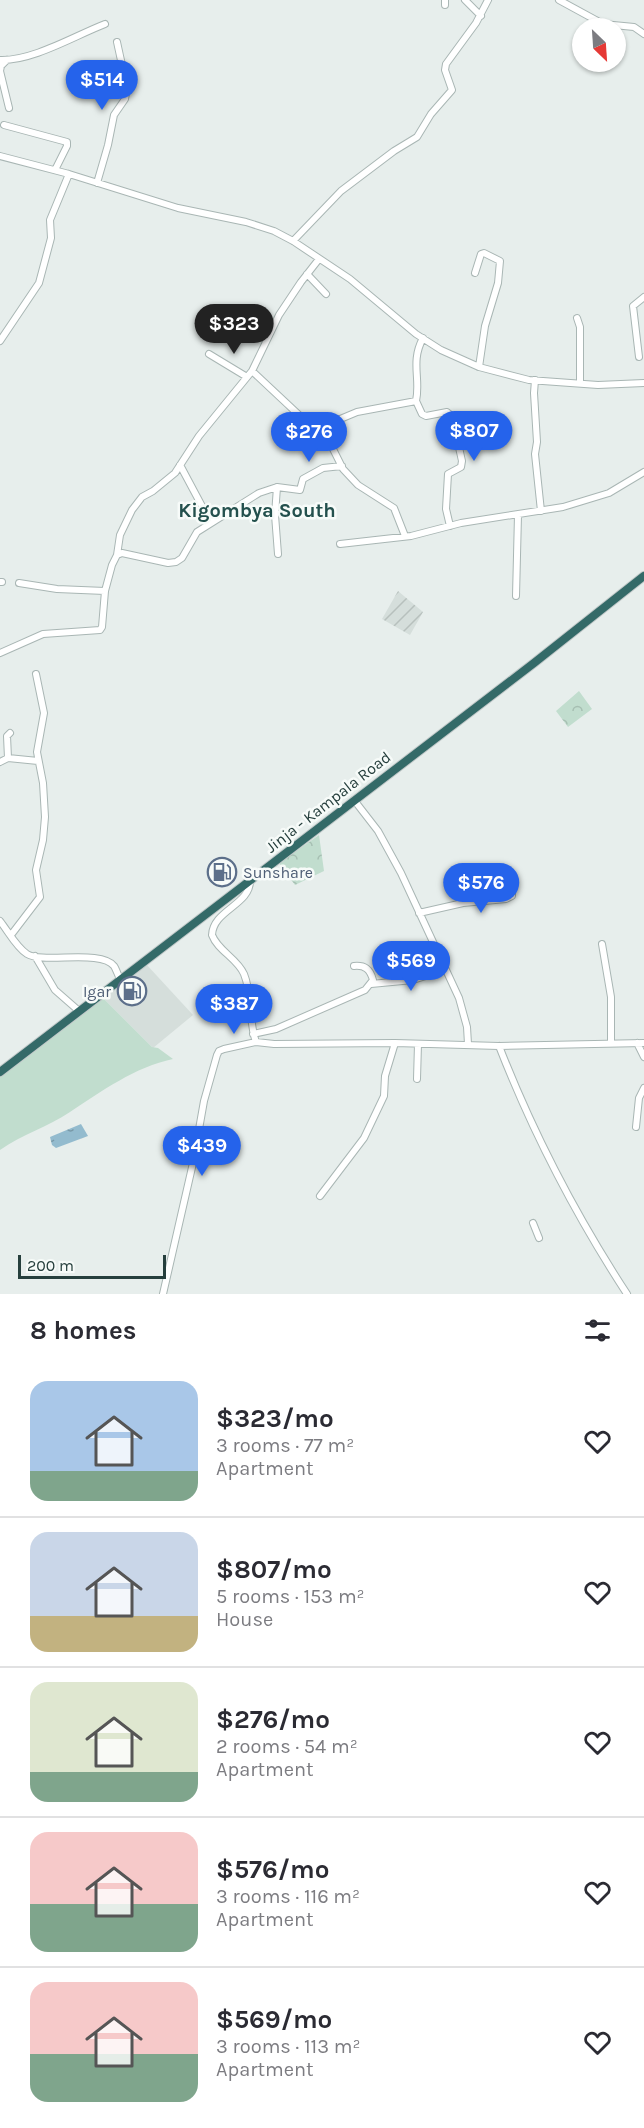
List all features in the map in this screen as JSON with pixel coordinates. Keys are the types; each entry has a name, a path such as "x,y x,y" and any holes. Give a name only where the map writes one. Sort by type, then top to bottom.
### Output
{"highway":[{"name":"Jinja - Kampala Road","path":"0,1072 644,576"}],"street":[{"path":"465,0 481,16"},
{"path":"293,241 341,191 394,151 417,137 431,114 452,90 446,64 481,16 488,0"},
{"path":"559,0 603,24 634,27 644,34"},
{"path":"9,108 0,71 4,60 31,54 105,24"},
{"path":"97,183 114,115 126,96 127,88 117,42"},
{"path":"4,125 67,141 67,146 54,170"},
{"path":"0,156 69,174 178,208 262,226 293,241 350,279 441,350 479,367 535,381 644,383"},
{"path":"0,341 39,283 51,238 50,220 69,174"},
{"path":"475,273 478,260 483,253 500,261 498,283 485,326 479,367"},
{"path":"0,653 43,634 100,630 105,591 117,555 117,543 122,528 137,502 165,483 199,436 250,374 279,315 319,259"},
{"path":"307,274 326,294"},
{"path":"639,357 633,306 644,297"},
{"path":"577,318 580,327 580,383"},
{"path":"423,338 419,346 415,369 416,401 422,414 426,416 447,412 452,416 462,461 461,467 448,474 446,509 450,526"},
{"path":"209,354 250,374 314,430 331,446 342,466 366,491 394,508 405,536"},
{"path":"535,381 537,431 535,454 541,511"},
{"path":"314,430 357,411 416,401"},
{"path":"180,465 211,523"},
{"path":"117,555 122,553 168,563 176,562 182,558 197,532 259,493 277,487 285,490 300,490 302,481 323,468 342,466"},
{"path":"340,544 419,534 597,498 644,472"},
{"path":"277,487 275,515 278,554"},
{"path":"516,596 518,515"},
{"path":"19,583 57,589 105,591"},
{"path":"11,935 40,897 36,870 43,840 45,817 38,742 44,713 36,674"},
{"path":"8,758 10,733"},
{"path":"0,762 8,758 38,761"},
{"path":"354,800 378,831 401,873 459,998 464,1014 468,1044"},
{"path":"250,881 248,892 220,916 214,924 212,935 244,974 249,990 251,1023 256,1042"},
{"path":"419,913 463,903 506,899 512,896 512,886"},
{"path":"0,921 27,954 79,957 109,962 114,966 120,979"},
{"path":"602,944 611,997 611,1043"},
{"path":"35,956 55,990 80,1011"},
{"path":"253,1034 276,1029 365,990 373,980 371,974 361,965 354,966"},
{"path":"371,984 413,980 445,970"},
{"path":"163,1294 193,1163 204,1101 217,1054 224,1049 256,1042 499,1046 640,1043 644,1057"},
{"path":"320,1196 364,1138 384,1096 386,1076 395,1043"},
{"path":"417,1079 418,1044"},
{"path":"499,1046 568,1196 599,1251 627,1294"},
{"path":"636,1126 639,1098 644,1088"},
{"path":"533,1223 539,1238"}],"shaded area":[{"path":"398,591 423,612 410,635 382,619"},
{"path":"146,964 193,1015 153,1048 103,998"}],"green space":[{"path":"579,691 592,709 568,727 556,711"},
{"path":"319,835 324,871 295,885 279,863"},
{"path":"103,998 152,1047 158,1048 173,1059 132,1074 62,1117 0,1150 0,1077"}],"water":[{"path":"81,1124 88,1136 56,1148 52,1145 50,1137"}],"place":[{"name":"Sunshare","path":"222,872"},
{"name":"Igar","path":"132,991"}],"district":[{"name":"Kigombya South","path":"257,510"}]}
